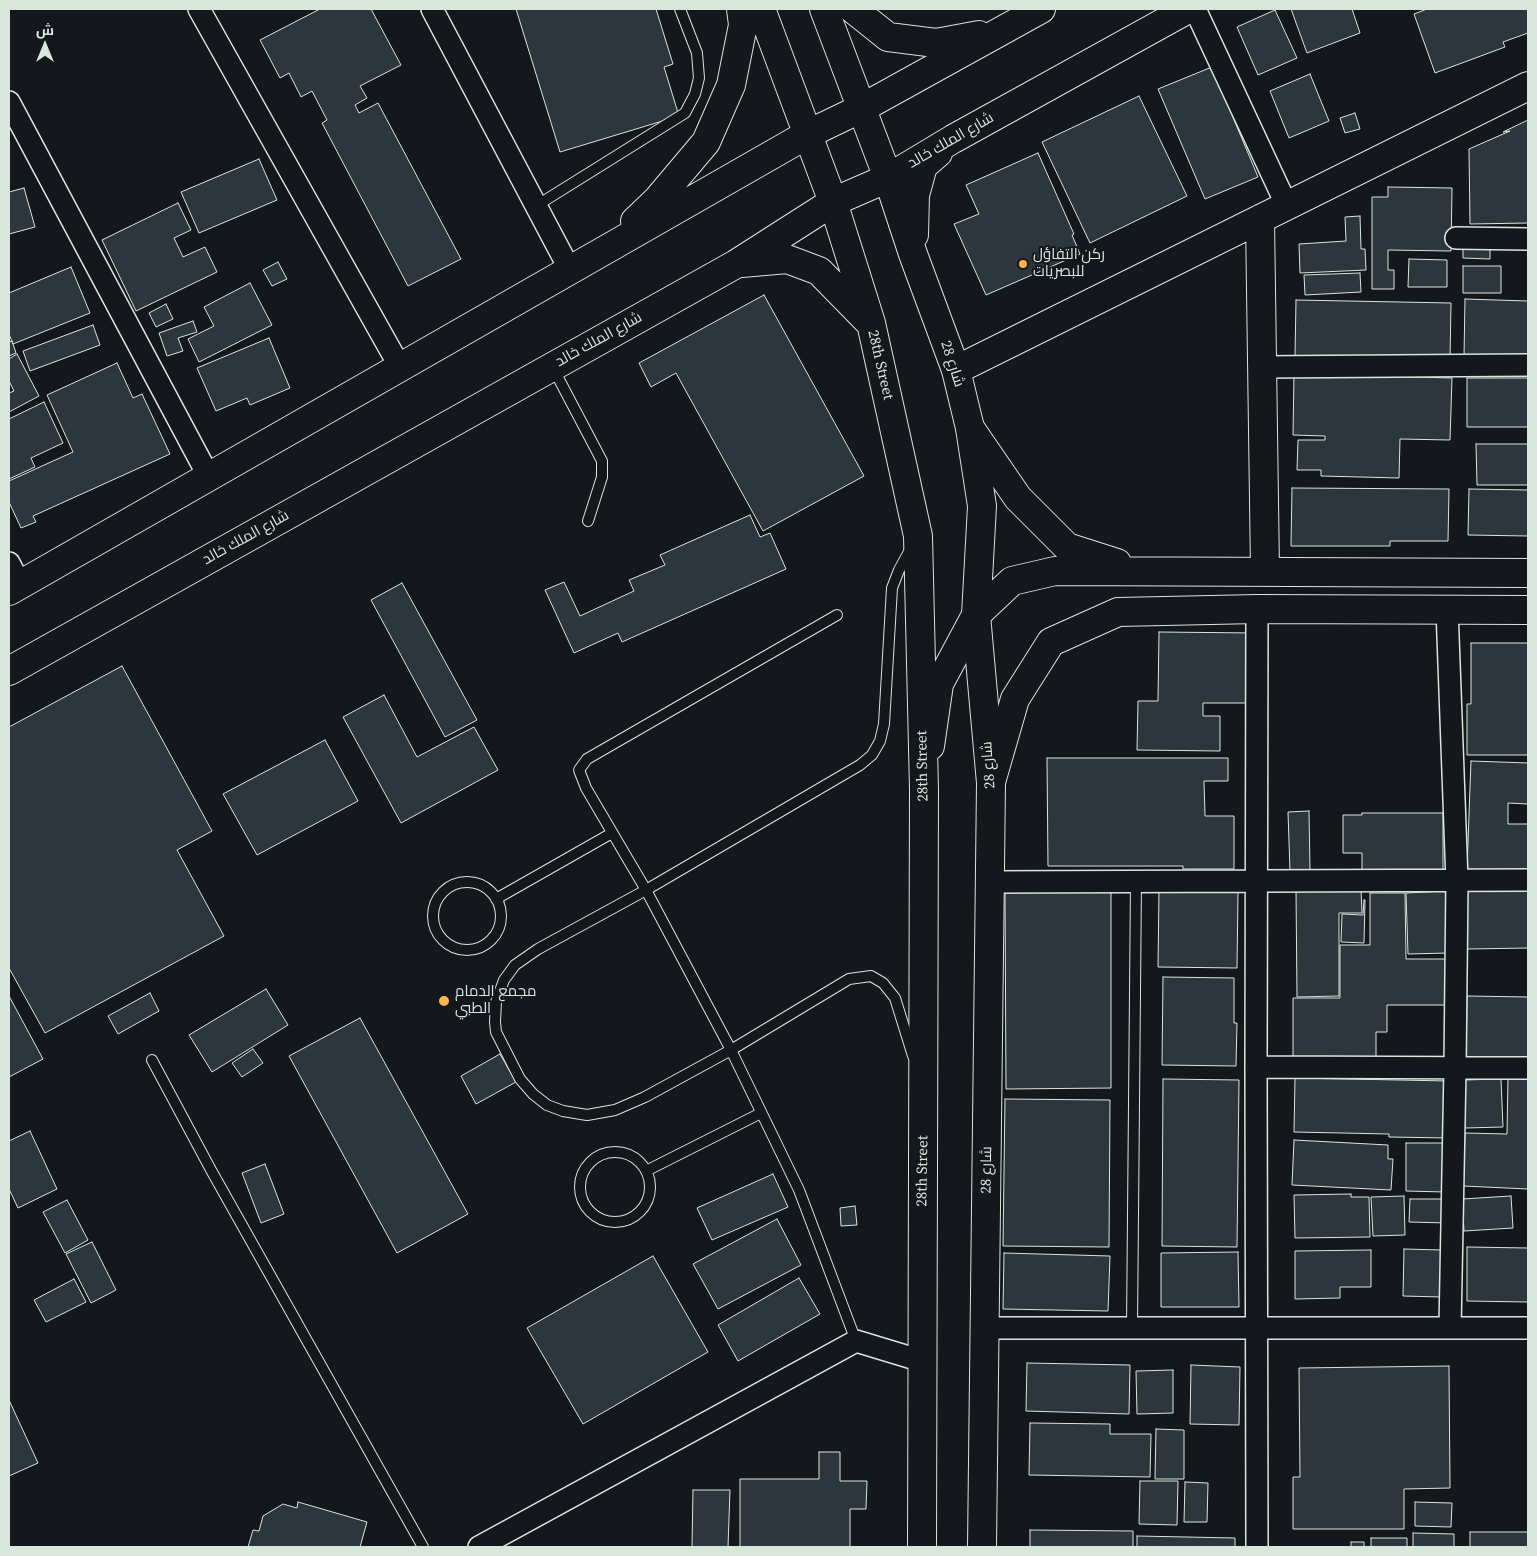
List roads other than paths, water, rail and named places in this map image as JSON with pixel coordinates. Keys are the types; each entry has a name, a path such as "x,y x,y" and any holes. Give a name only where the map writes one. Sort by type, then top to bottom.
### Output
{"main road":[{"path":"607,248 658,199 706,142 731,85 743,25 741,9"},
{"name":"28th Street","path":"761,9 833,202 871,323 918,536 924,790 922,1547"},
{"name":"شارع 28","path":"824,9 888,178 913,254 956,370 970,428 982,506 976,615 991,783 982,1547"},
{"path":"853,9 888,37 936,43 1000,32"},
{"path":"13,580 209,477 808,134 862,108 1041,9"},
{"name":"شارع الملك خالد","path":"9,671 736,264 833,202 888,178 953,139 1188,9"},
{"path":"956,370 1528,86"},
{"path":"913,254 915,195 924,166 953,139"},
{"path":"1260,219 1265,571"},
{"path":"736,264 787,259 820,272 871,323"},
{"path":"970,428 1018,498 1067,547 1145,572"},
{"path":"924,790 939,684 976,615 1012,581 1055,571 1528,573"},
{"path":"991,783 1015,699 1051,642 1118,612 1257,609 1528,610"}],"street":[{"path":"199,9 400,367"},
{"path":"432,9 570,270"},
{"path":"1195,9 1287,206"},
{"path":"9,102 209,477"},
{"path":"1456,238 1528,239"},
{"path":"1262,367 1528,365"},
{"path":"1257,609 1257,1547"},
{"path":"1448,610 1457,880 1450,1328"},
{"path":"991,882 1528,880"},
{"path":"1256,1067 1528,1068"},
{"path":"984,1328 1528,1328"},
{"path":"479,1547 856,1342 922,1361"}],"lane":[{"path":"536,206 685,113 695,94 699,78 698,53 680,9"},
{"path":"552,367 602,461 602,478 588,521"},
{"path":"918,536 899,570 892,588 884,724 880,741 872,755 860,765 646,890 538,949 515,966 504,980 496,1002 495,1022 496,1032 520,1079 533,1094 546,1104 563,1111 588,1115 615,1110 645,1098 731,1050 849,979 871,976 883,983 895,998 924,1090"},
{"path":"837,615 587,760 579,770 586,788 646,890 731,1050 799,1190 856,1342"},
{"path":"496,898 612,833"},
{"path":"1132,1327 1136,880"},
{"path":"469,882 480,884 496,898 501,910 498,931 481,947 459,950 448,945 440,938 434,928 432,916 439,895 457,883 469,882"},
{"path":"152,1060 210,1170 422,1547"},
{"path":"646,1171 761,1113"},
{"path":"622,1152 640,1162 646,1171 650,1181 648,1197 641,1210 633,1217 623,1221 612,1222 602,1220 586,1207 581,1197 579,1187 583,1172 592,1159 602,1154 622,1152"}],"place":[{"name":"ركن التفاؤل للبصريات","path":"1023,264"},
{"name":"مجمع الدمام الطبي","path":"444,1001"}]}
